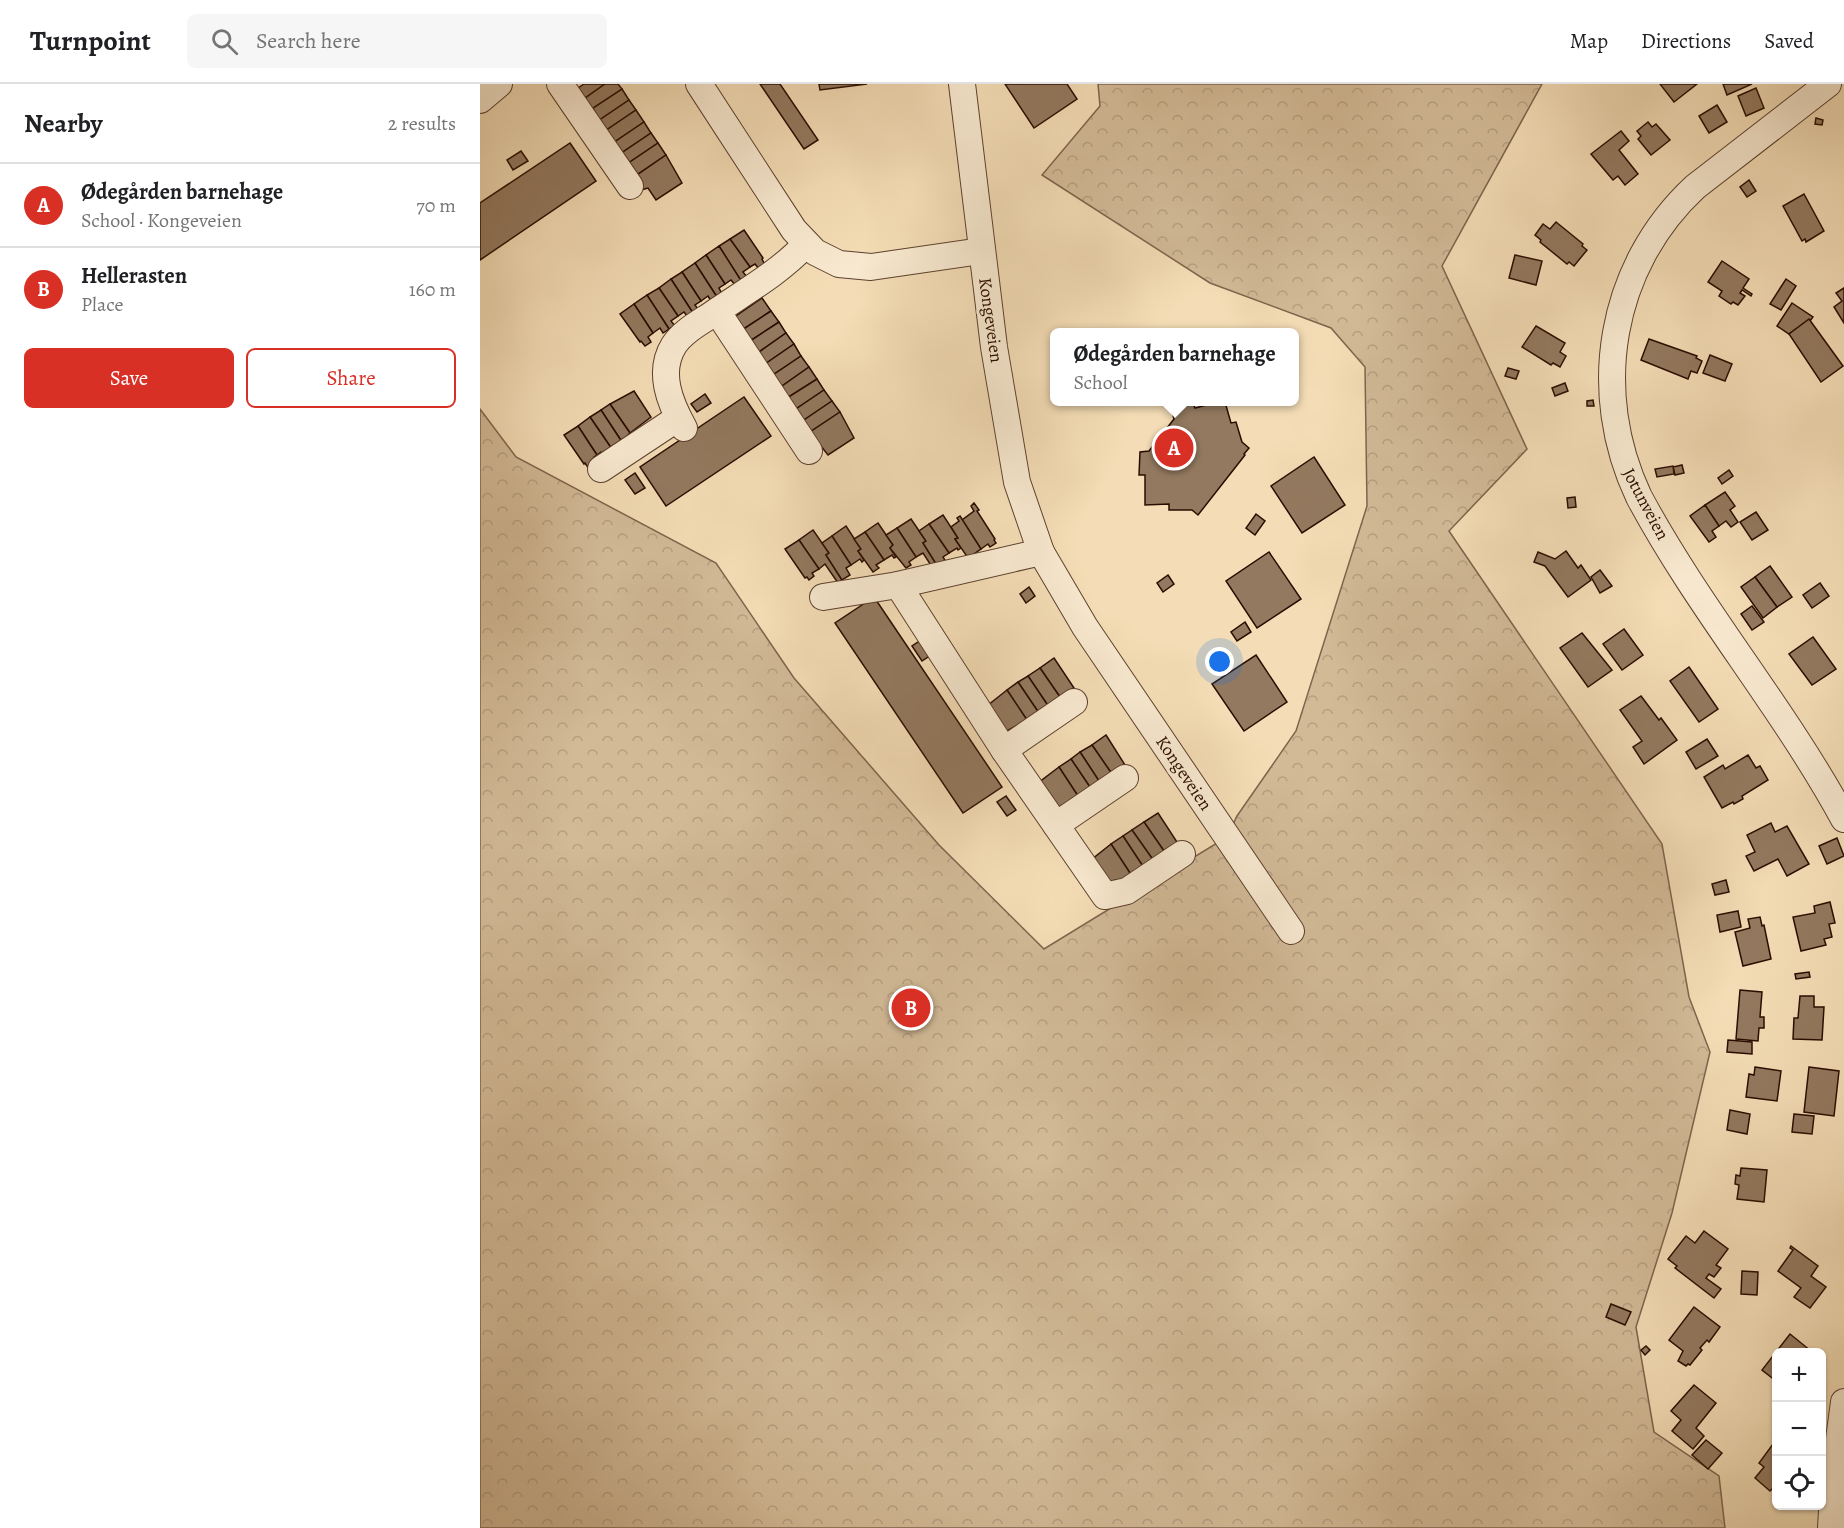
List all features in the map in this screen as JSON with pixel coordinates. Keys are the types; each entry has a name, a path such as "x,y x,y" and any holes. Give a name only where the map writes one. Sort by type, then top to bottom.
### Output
{"street":[{"path":"480,100 500,84"},
{"path":"560,84 630,186"},
{"path":"699,84 794,230 815,252 839,264 871,267 981,251"},
{"name":"Kongeveien","path":"962,84 991,328 1017,482 1041,552 1085,627 1292,931"},
{"name":"Jotunveien","path":"1828,84 1695,187 1681,200 1657,230 1642,255 1625,294 1616,335 1612,383 1621,454 1646,511 1794,735 1844,819"},
{"path":"1840,84 1844,92"},
{"path":"601,469 681,423 667,391 666,374 670,353 688,330 784,265 806,244"},
{"path":"717,311 809,451"},
{"path":"823,597 898,585 1041,552"},
{"path":"898,585 1004,750 1105,896 1127,891 1182,854"},
{"path":"1004,750 1074,702"},
{"path":"1056,825 1125,778"},
{"path":"1831,1528 1834,1476 1844,1402"}],"green space":[{"path":"1098,84 1542,84 1442,266 1527,449 1449,531 1662,844 1689,997 1710,1052 1672,1213 1636,1327 1654,1432 1719,1476 1725,1528 480,1528 480,409 516,457 716,563 794,678 939,845 1044,949 1227,837 1237,816 1296,731 1367,506 1365,367 1331,328 1210,283 1042,175 1100,106"}],"building":[{"path":"584,84 605,84 581,101 574,91"},
{"path":"605,84 618,84 622,89 588,112 581,101"},
{"path":"760,84 780,84 818,140 804,149"},
{"path":"819,84 867,84 820,90"},
{"path":"1005,84 1067,84 1077,99 1034,128"},
{"path":"1660,84 1697,84 1674,102"},
{"path":"1723,84 1752,84 1727,95"},
{"path":"1756,88 1764,108 1746,116 1738,96"},
{"path":"622,89 629,100 595,123 590,116 595,112 593,108"},
{"path":"629,100 636,110 602,133 595,123"},
{"path":"1717,105 1727,122 1709,133 1699,116"},
{"path":"636,110 644,122 610,145 602,133"},
{"path":"1816,118 1823,120 1822,125 1815,124"},
{"path":"644,122 651,133 617,156 610,145"},
{"path":"1648,122 1652,127 1656,124 1670,140 1651,155 1638,139 1641,136 1637,131"},
{"path":"1621,131 1629,141 1619,150 1638,174 1625,185 1618,176 1613,180 1591,154"},
{"path":"651,133 658,143 624,166 617,156"},
{"path":"570,143 596,181 480,260 480,203"},
{"path":"658,143 666,155 632,178 624,166"},
{"path":"521,151 528,161 513,170 507,160"},
{"path":"666,155 682,183 656,200 648,188 641,190 637,175"},
{"path":"1749,180 1756,191 1747,197 1740,187"},
{"path":"1804,194 1824,231 1806,242 1805,239 1802,241 1783,206"},
{"path":"1556,222 1587,250 1574,266 1569,262 1567,264 1540,242 1541,240 1535,235 1543,224 1550,229"},
{"path":"744,230 763,258 765,265 759,269 755,264 750,267 730,239"},
{"path":"730,239 750,267 743,272 747,277 741,281 719,246"},
{"path":"719,246 742,282 736,286 731,280 725,284 706,255"},
{"path":"706,255 725,284 719,288 722,294 717,297 695,263"},
{"path":"1515,255 1542,261 1536,285 1509,278"},
{"path":"1722,261 1749,279 1743,288 1752,294 1751,296 1742,290 1740,293 1745,296 1738,305 1733,302 1731,304 1719,296 1722,291 1708,282"},
{"path":"695,263 717,297 711,301 708,296 701,301 682,272"},
{"path":"682,272 701,301 695,305 698,309 693,313 671,279"},
{"path":"671,279 693,313 688,317 684,312 678,316 659,288"},
{"path":"1786,279 1796,286 1781,310 1770,304"},
{"path":"659,288 678,316 671,321 675,326 669,329 647,295"},
{"path":"1844,288 1844,323 1834,307 1842,301 1836,293"},
{"path":"647,295 669,329 663,333 660,328 653,333 634,304"},
{"path":"762,298 771,311 742,330 733,318"},
{"path":"1792,303 1813,317 1789,334 1777,326"},
{"path":"634,304 653,333 648,337 651,342 645,346 620,314"},
{"path":"771,311 779,322 744,345 742,330"},
{"path":"1809,319 1843,366 1821,382 1789,334"},
{"path":"779,322 786,333 752,357 744,345"},
{"path":"1536,326 1565,343 1560,352 1566,356 1560,367 1553,363 1551,365 1522,347"},
{"path":"786,333 794,344 765,364 752,357"},
{"path":"1649,339 1697,356 1696,358 1702,361 1697,373 1691,371 1688,379 1641,360"},
{"path":"794,344 801,356 767,379 765,364"},
{"path":"1710,355 1732,364 1725,381 1703,373"},
{"path":"801,356 809,367 775,391 767,379"},
{"path":"809,367 817,379 787,398 775,391"},
{"path":"1508,368 1519,371 1516,379 1505,376"},
{"path":"817,379 824,390 790,413 787,398"},
{"path":"1565,383 1568,391 1555,396 1552,388"},
{"path":"824,390 832,401 798,424 790,413"},
{"path":"634,391 651,417 630,433 610,404"},
{"path":"705,394 711,403 697,412 691,404"},
{"path":"744,397 771,436 666,506 640,467"},
{"path":"1593,400 1594,406 1587,406 1587,401"},
{"path":"832,401 840,412 810,432 798,424"},
{"path":"610,404 630,433 628,435 631,440 624,445 601,410"},
{"path":"1182,406 1194,406 1195,408 1226,406 1231,423 1236,422 1242,442 1249,448 1198,515 1192,510 1169,510 1169,504 1145,505 1145,475 1139,475 1140,452 1149,451 1174,419 1171,409"},
{"path":"601,410 624,445 614,452 590,417"},
{"path":"840,412 854,438 828,455 810,432"},
{"path":"590,417 614,452 605,458 601,452 597,455 578,426"},
{"path":"578,426 597,455 594,457 597,463 589,469 564,435"},
{"path":"1314,457 1345,505 1302,533 1271,486"},
{"path":"1682,465 1684,473 1675,475 1673,467"},
{"path":"1673,466 1674,474 1657,477 1655,469"},
{"path":"1729,470 1733,476 1722,484 1718,478"},
{"path":"635,473 645,488 635,494 625,480"},
{"path":"1725,492 1735,506 1730,510 1738,522 1731,527 1726,521 1719,526 1705,505"},
{"path":"1575,497 1576,507 1568,508 1567,498"},
{"path":"974,503 995,539 996,543 990,547 988,544 981,549 962,520 974,511 971,506"},
{"path":"1705,505 1719,526 1712,531 1716,537 1709,542 1690,516"},
{"path":"1756,512 1768,530 1752,540 1740,522"},
{"path":"1256,514 1265,521 1255,535 1246,528"},
{"path":"943,515 958,538 955,539 961,548 949,553 929,524"},
{"path":"960,516 981,549 974,554 976,557 968,558 955,539 958,538 951,527 959,521 957,518"},
{"path":"911,519 926,541 923,543 938,567 934,570 923,553 916,557 897,528"},
{"path":"878,523 893,545 890,548 896,557 894,558 892,555 884,560 865,532"},
{"path":"929,524 949,553 943,557 946,562 938,567 923,543 926,541 919,531"},
{"path":"846,526 861,549 858,551 864,560 862,562 860,559 851,565 832,536"},
{"path":"897,528 916,557 909,562 911,565 906,568 890,548 893,545 886,535"},
{"path":"813,530 829,553 826,555 842,580 838,583 825,564 819,569 799,540"},
{"path":"865,532 884,560 876,565 879,568 873,572 858,551 861,549 854,539"},
{"path":"832,536 851,565 846,568 850,575 842,580 826,555 829,553 822,543"},
{"path":"799,540 819,569 812,573 814,576 809,580 805,578 785,549"},
{"path":"1566,551 1578,568 1581,565 1591,580 1568,597 1545,566 1534,562 1538,552 1555,559"},
{"path":"1269,552 1301,599 1257,628 1226,581"},
{"path":"1770,566 1792,597 1777,607 1755,577"},
{"path":"1600,570 1612,586 1600,593 1591,577"},
{"path":"1168,575 1174,584 1163,592 1157,583"},
{"path":"1755,577 1777,607 1763,618 1741,587"},
{"path":"1820,583 1829,596 1812,608 1803,595"},
{"path":"1029,587 1035,596 1026,603 1020,594"},
{"path":"874,597 1002,787 963,813 835,623"},
{"path":"1752,606 1764,622 1752,630 1741,614"},
{"path":"1245,622 1251,632 1237,641 1231,632"},
{"path":"1624,629 1643,655 1622,670 1603,644"},
{"path":"1582,633 1612,670 1588,687 1560,648"},
{"path":"1813,637 1836,669 1812,685 1789,654"},
{"path":"921,640 931,655 922,661 912,646"},
{"path":"1256,655 1287,702 1244,731 1212,684"},
{"path":"1054,658 1074,688 1072,689 1075,694 1060,697 1040,668"},
{"path":"1689,667 1718,709 1699,722 1670,681"},
{"path":"1040,668 1060,697 1051,710 1028,676"},
{"path":"1028,676 1051,710 1041,716 1018,682"},
{"path":"1018,682 1041,716 1027,720 1007,690"},
{"path":"1007,690 1027,720 1005,732 987,706"},
{"path":"1641,696 1677,740 1644,764 1633,747 1642,741 1620,710"},
{"path":"1106,735 1125,765 1112,774 1092,745"},
{"path":"1707,739 1718,756 1696,769 1686,752"},
{"path":"1092,745 1112,774 1103,787 1080,752"},
{"path":"1080,752 1103,787 1094,793 1071,759"},
{"path":"1748,755 1756,768 1760,766 1768,780 1742,796 1743,799 1722,808 1704,777 1723,765 1725,769"},
{"path":"1071,759 1094,793 1078,796 1059,767"},
{"path":"1059,767 1078,796 1056,809 1038,783"},
{"path":"1006,796 1016,810 1007,816 997,802"},
{"path":"1158,813 1177,842 1164,851 1144,822"},
{"path":"1144,822 1164,851 1156,864 1132,830"},
{"path":"1771,823 1775,832 1787,826 1809,864 1787,876 1778,859 1754,871 1746,856 1755,852 1747,835"},
{"path":"1132,830 1156,864 1146,871 1123,836"},
{"path":"1123,836 1146,871 1130,873 1111,844"},
{"path":"1837,838 1844,856 1827,864 1819,846"},
{"path":"1111,844 1130,873 1121,887 1115,880 1108,885 1091,860"},
{"path":"1726,880 1729,892 1715,895 1712,884"},
{"path":"1830,902 1835,923 1829,924 1832,937 1824,939 1826,945 1801,951 1793,917 1815,913 1814,906"},
{"path":"1738,911 1741,927 1720,932 1717,915"},
{"path":"1760,917 1762,926 1764,925 1771,959 1743,966 1735,932 1750,928 1748,919"},
{"path":"1809,972 1810,977 1796,979 1795,974"},
{"path":"1740,990 1762,992 1760,1017 1764,1017 1764,1028 1759,1028 1758,1041 1736,1039"},
{"path":"1800,996 1814,996 1814,1007 1824,1007 1822,1040 1793,1039 1794,1018 1798,1018"},
{"path":"1728,1040 1752,1042 1752,1054 1727,1052"},
{"path":"1755,1067 1781,1071 1777,1101 1746,1097 1749,1074 1754,1075"},
{"path":"1809,1067 1839,1071 1834,1116 1804,1112"},
{"path":"1730,1110 1750,1114 1747,1134 1727,1130"},
{"path":"1794,1114 1814,1116 1812,1134 1792,1132"},
{"path":"1741,1168 1767,1170 1764,1202 1737,1199 1739,1185 1735,1184 1736,1175 1740,1176"},
{"path":"1704,1231 1728,1249 1716,1265 1721,1268 1714,1277 1709,1274 1706,1278 1721,1289 1714,1298 1675,1268 1677,1266 1668,1259 1686,1236 1695,1243"},
{"path":"1791,1246 1818,1266 1811,1276 1826,1287 1810,1308 1794,1297 1801,1288 1778,1271 1793,1250"},
{"path":"1742,1271 1758,1272 1757,1295 1741,1294"},
{"path":"1611,1304 1631,1312 1625,1325 1606,1317"},
{"path":"1694,1307 1720,1327 1709,1342 1707,1340 1700,1348 1702,1350 1690,1365 1686,1366 1678,1361 1683,1351 1669,1340"},
{"path":"1790,1334 1807,1348 1779,1348"},
{"path":"1646,1346 1650,1350 1645,1355 1641,1350"},
{"path":"1772,1357 1772,1378 1762,1370"},
{"path":"1694,1385 1716,1403 1696,1428 1704,1436 1693,1449 1672,1431 1681,1420 1671,1411"},
{"path":"1706,1440 1722,1453 1708,1469 1692,1455"},
{"path":"1772,1445 1772,1489 1770,1491 1755,1478 1764,1467 1759,1463"}],"place":[{"name":"Ødegården barnehage","path":"1174,448"},
{"name":"Hellerasten","path":"911,1008"}]}
